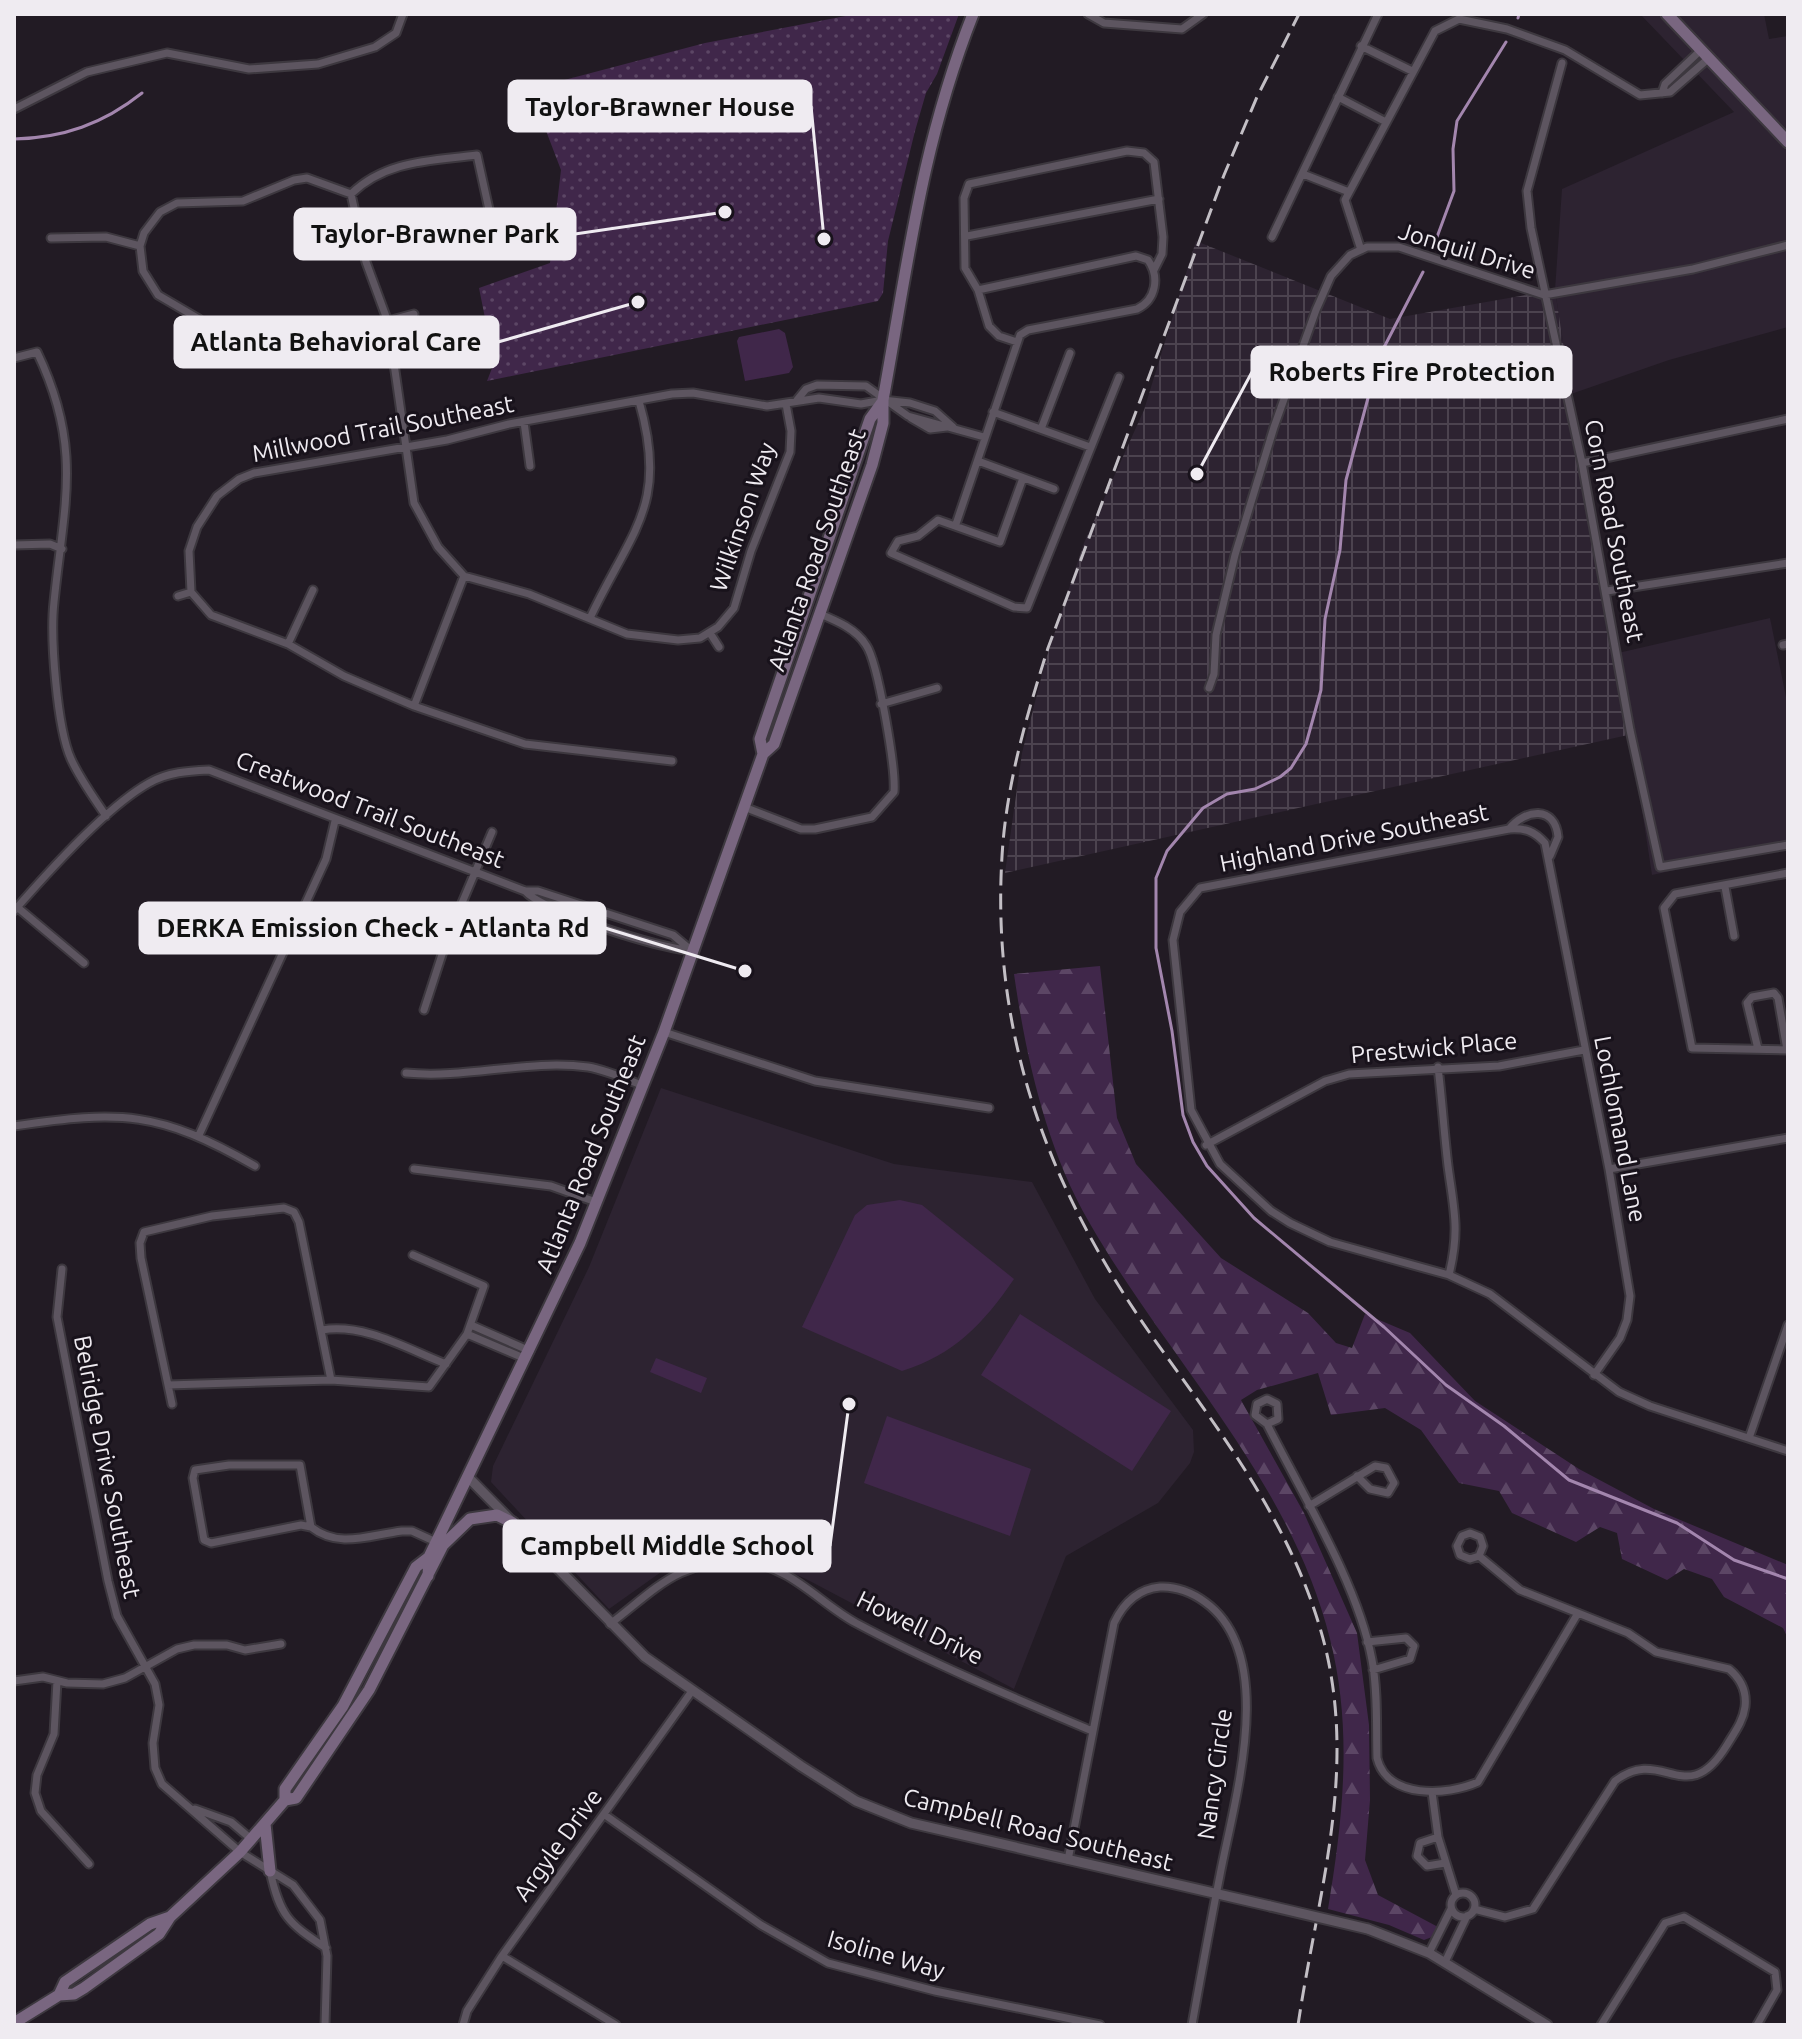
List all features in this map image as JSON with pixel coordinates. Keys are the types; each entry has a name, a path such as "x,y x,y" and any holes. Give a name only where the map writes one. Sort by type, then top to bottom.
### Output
{"main road":[{"name":"Atlanta Road Southeast","path":"285,1800 296,1798 345,1730 428,1576 429,1557 567,1274 664,1032 763,754 774,744 872,465 883,423 883,400 909,234 948,81 973,14"},
{"path":"1667,14 1788,142"},
{"name":"Atlanta Road Southeast","path":"763,754 760,739 870,419 883,400"},
{"path":"428,1576 443,1545 470,1519 497,1515 513,1523"},
{"name":"Atlanta Road Southeast","path":"14,2023 59,1995 74,1994 159,1934 170,1917 240,1852 265,1824 285,1800 285,1789 327,1733 416,1567 429,1557"},
{"path":"265,1824 270,1871"}],"street":[{"path":"14,109 87,72 167,53 249,69 318,64 375,47 396,33 403,14"},
{"path":"1088,14 1104,23 1182,29 1203,14"},
{"path":"1272,237 1378,14"},
{"path":"1361,250 1345,208 1349,192 1384,121 1442,25 1459,19 1480,21 1565,50 1640,95 1670,92 1706,53"},
{"path":"1361,46 1412,71"},
{"name":"Corn Road Southeast","path":"1562,63 1527,191 1544,295 1582,463 1630,730 1660,867 1788,845"},
{"path":"1338,97 1384,121"},
{"path":"956,524 1017,342 1028,330 1144,305 1153,290 1154,270 1162,254 1159,199 1152,159 1139,151 1127,151 969,184 964,198 967,236 965,268 978,290 989,326 999,336 1017,342"},
{"path":"351,194 365,180 383,170 409,163 477,155 490,214"},
{"path":"1303,174 1349,192"},
{"path":"351,194 307,178 243,201 177,203 150,222 140,246 143,271 158,295 199,319 221,341 241,350 254,350 414,314"},
{"path":"351,194 366,262 388,322 405,446 420,518 438,547 464,576 529,594 627,634 690,640 710,633 719,647"},
{"path":"967,236 1159,199"},
{"path":"51,238 106,237 140,246"},
{"name":"Jonquil Drive","path":"1209,688 1214,674 1216,635 1235,555 1274,427 1331,276 1350,255 1382,246 1399,247 1544,295 1693,269 1788,245"},
{"path":"978,290 1136,256 1148,260 1154,270"},
{"path":"14,358 37,352 50,379 65,434 69,476 53,604 55,665 70,756 106,816"},
{"path":"1041,429 1070,353"},
{"path":"1023,478 1000,542 938,520 918,536 898,541 891,553 1014,607 1027,608 1119,377"},
{"name":"Millwood Trail Southeast","path":"797,400 806,389 827,384 866,386 883,400"},
{"name":"Millwood Trail Southeast","path":"191,592 188,563 197,527 217,496 239,479 447,440 524,422 693,393 767,406 832,398 861,404 883,400"},
{"path":"883,400 908,416 984,437"},
{"path":"883,400 910,403 935,411 953,427"},
{"path":"590,618 646,507 651,485 651,448 639,401"},
{"name":"Wilkinson Way","path":"710,633 734,608 751,551 790,452 791,431 786,404"},
{"path":"993,412 1090,447"},
{"path":"1582,463 1788,419"},
{"path":"524,422 530,466"},
{"path":"978,461 1054,489"},
{"path":"14,545 50,544 62,549"},
{"path":"1607,591 1788,563"},
{"path":"414,706 464,576"},
{"path":"288,644 313,590"},
{"path":"178,596 191,592 211,615 288,644 344,676 414,706 537,747 617,752 672,761"},
{"path":"744,807 801,829 872,817 894,792 895,779 871,653 854,632 820,614"},
{"path":"881,704 937,688"},
{"name":"Creatwood Trail Southeast","path":"15,909 106,816 150,782 180,771 209,770 474,873 673,935 692,951"},
{"path":"1509,829 1527,813 1538,812 1549,817 1558,837 1550,856"},
{"path":"199,1135 326,859 335,821"},
{"name":"Highland Drive Southeast","path":"1550,856 1535,833 1522,828 1509,829 1200,888 1180,912 1173,940 1191,1110 1206,1145 1220,1164 1271,1211 1290,1223 1330,1242 1449,1275 1490,1294 1619,1392 1646,1405 1788,1451"},
{"path":"424,1010 448,936 492,832"},
{"name":"Lochlomand Lane","path":"1550,856 1630,1296 1627,1320 1620,1338 1594,1375"},
{"path":"1758,1049 1747,1003 1752,997 1774,993 1788,1050 1692,1048 1674,971 1665,903 1675,894 1788,873"},
{"path":"1725,887 1734,936"},
{"name":"Creatwood Trail Southeast","path":"525,891 533,901 597,924 672,949 692,951"},
{"path":"15,909 84,963"},
{"path":"664,1032 815,1081 989,1108"},
{"name":"Prestwick Place","path":"1206,1145 1325,1081 1349,1074 1499,1066 1584,1050"},
{"path":"406,1073 461,1075 552,1066 588,1067 641,1085"},
{"path":"1438,1067 1448,1167 1457,1215 1457,1242 1449,1275"},
{"path":"14,1126 80,1117 121,1116 172,1125 199,1135 255,1166"},
{"path":"1609,1169 1788,1138"},
{"path":"414,1169 551,1186 596,1202"},
{"path":"172,1404 140,1243 144,1232 156,1227 267,1208 284,1208 294,1212 299,1222 331,1380"},
{"path":"168,1385 331,1380 429,1387 467,1334 484,1286 413,1255"},
{"name":"Belridge Drive Southeast","path":"62,1269 57,1317 108,1581 117,1616 146,1667 159,1705 153,1743 155,1768 171,1793 194,1809 240,1852 293,1885 312,1906 323,1929 326,1948 325,2025"},
{"path":"471,1325 528,1355"},
{"path":"1749,1438 1788,1325"},
{"path":"322,1330 348,1327 363,1331 446,1364"},
{"path":"467,1334 528,1355"},
{"path":"1267,1424 1345,1582 1367,1642 1373,1670 1380,1770 1388,1779 1432,1792 1461,1790 1478,1782 1578,1613"},
{"path":"311,1527 300,1465 229,1465 195,1470 193,1478 204,1540 211,1543 301,1525 338,1541 412,1531 436,1542"},
{"path":"1309,1506 1357,1476 1375,1466 1386,1468 1394,1483 1388,1493 1379,1493 1357,1476"},
{"name":"Campbell Road Southeast","path":"468,1477 645,1657 801,1766 874,1809 911,1823 1368,1929 1429,1953 1547,2025"},
{"path":"1474,1909 1506,1917 1533,1909 1615,1780 1628,1772 1650,1768 1686,1776 1705,1772 1714,1766 1742,1720 1746,1700 1739,1677 1729,1669 1656,1652 1628,1633 1520,1590 1479,1556"},
{"name":"Howell Drive","path":"610,1624 671,1575 723,1562 756,1564 809,1588 858,1624 1090,1730"},
{"name":"Nancy Circle","path":"1068,1860 1090,1730 1114,1623 1133,1597 1152,1588 1171,1588 1193,1595 1214,1608 1241,1653 1245,1688 1242,1760 1192,2025"},
{"path":"1367,1642 1406,1638 1414,1646 1410,1659 1373,1670"},
{"path":"14,1681 43,1677 103,1684 125,1678 194,1645 227,1645 245,1650 281,1644"},
{"path":"57,1681 54,1734 37,1775 35,1793 41,1811 89,1864"},
{"name":"Argyle Drive","path":"463,2025 467,2011 502,1956 692,1691"},
{"path":"1432,1792 1438,1837 1456,1895"},
{"name":"Belridge Drive Southeast","path":"194,1809 231,1822 251,1839"},
{"name":"Isoline Way","path":"605,1815 761,1925 828,1963 893,1982 1100,2025"},
{"path":"1438,1837 1420,1843 1417,1856 1427,1866 1445,1863"},
{"path":"270,1871 284,1916 301,1933 326,1948"},
{"path":"1429,1953 1456,1895 1464,1893 1472,1897 1474,1909"},
{"path":"1451,1909 1459,1916 1467,1916"},
{"path":"1445,1962 1467,1916 1474,1909"},
{"path":"1672,1910 1674,1919"},
{"path":"1601,2025 1655,1935 1665,1923 1684,1917 1770,1969 1778,1979 1777,1990 1757,2025"},
{"path":"502,1956 616,2025"},
{"path":"1778,1979 1788,1977"}],"shaded area":[{"path":"1640,14 1764,14 1769,39 1788,36 1788,327 1669,360 1571,394 1555,290 1562,189 1734,112"},
{"path":"1196,241 1390,319 1555,290 1571,394 1599,533 1596,538 1628,735 1005,873 1022,753 1046,659 1084,543 1144,410"},
{"path":"1770,618 1788,707 1788,846 1652,875 1618,653"},
{"path":"661,1088 894,1164 1032,1182 1095,1299 1193,1430 1194,1452 1190,1463 1158,1503 1066,1556 1014,1689 806,1579 758,1558 720,1556 671,1565 609,1609 491,1482 493,1466 589,1267"}],"green space":[{"path":"856,14 959,14 937,74 926,93 915,131 888,241 883,293 878,301 487,381 494,363 479,288 550,263 561,170 530,89 705,43"},
{"path":"779,329 785,333 793,367 789,373 745,381 737,341 739,337"},
{"path":"1100,966 1117,1118 1136,1164 1221,1258 1308,1313 1336,1343 1352,1348 1365,1314 1410,1333 1475,1401 1579,1469 1654,1509 1788,1565 1788,1638 1783,1628 1724,1597 1712,1579 1684,1569 1667,1580 1622,1559 1617,1533 1600,1527 1576,1542 1512,1513 1499,1491 1459,1483 1421,1430 1385,1408 1331,1415 1318,1373 1257,1390 1241,1400 1304,1513 1357,1633 1369,1725 1370,1800 1365,1860 1378,1895 1438,1927 1432,1937 1424,1940 1389,1925 1328,1909 1341,1808 1342,1706 1330,1639 1311,1581 1287,1526 1257,1473 1089,1222 1074,1194 1050,1133 1032,1069 1014,974"},
{"path":"900,1200 922,1205 1014,1279 966,1336 937,1356 902,1371 802,1327 855,1215 867,1205"},
{"path":"1020,1314 1171,1411 1132,1471 981,1375"},
{"path":"656,1358 707,1378 701,1393 650,1372"},
{"path":"887,1416 1031,1469 1010,1536 864,1483"}],"waterway":[{"path":"1518,18 1519,14"},
{"path":"1437,237 1454,191 1453,149 1457,121 1506,42"},
{"path":"14,139 49,136 82,127 112,113 142,93"},
{"path":"1423,272 1379,357 1346,480 1340,550 1325,619 1321,690 1306,744 1291,768 1280,777 1255,789 1227,794 1203,808 1167,851 1156,878 1156,948 1172,1031 1183,1115 1193,1142 1207,1166 1254,1218 1384,1327 1446,1385 1504,1426 1569,1480 1677,1523 1734,1560 1788,1579"}],"railway":[{"path":"1298,2025 1331,1836 1336,1789 1334,1694 1325,1646 1312,1603 1276,1523 1231,1448 1116,1282 1083,1224 1055,1165 1033,1104 1016,1042 1005,978 1001,911 1003,842 1010,792 1048,648 1224,175 1257,97 1299,14"}],"place":[{"name":"Taylor-Brawner Park","path":"725,212"},
{"name":"Taylor-Brawner House","path":"824,239"},
{"name":"Atlanta Behavioral Care","path":"638,302"},
{"name":"Roberts Fire Protection","path":"1197,474"},
{"name":"DERKA Emission Check - Atlanta Rd","path":"745,971"},
{"name":"Campbell Middle School","path":"849,1404"}]}
